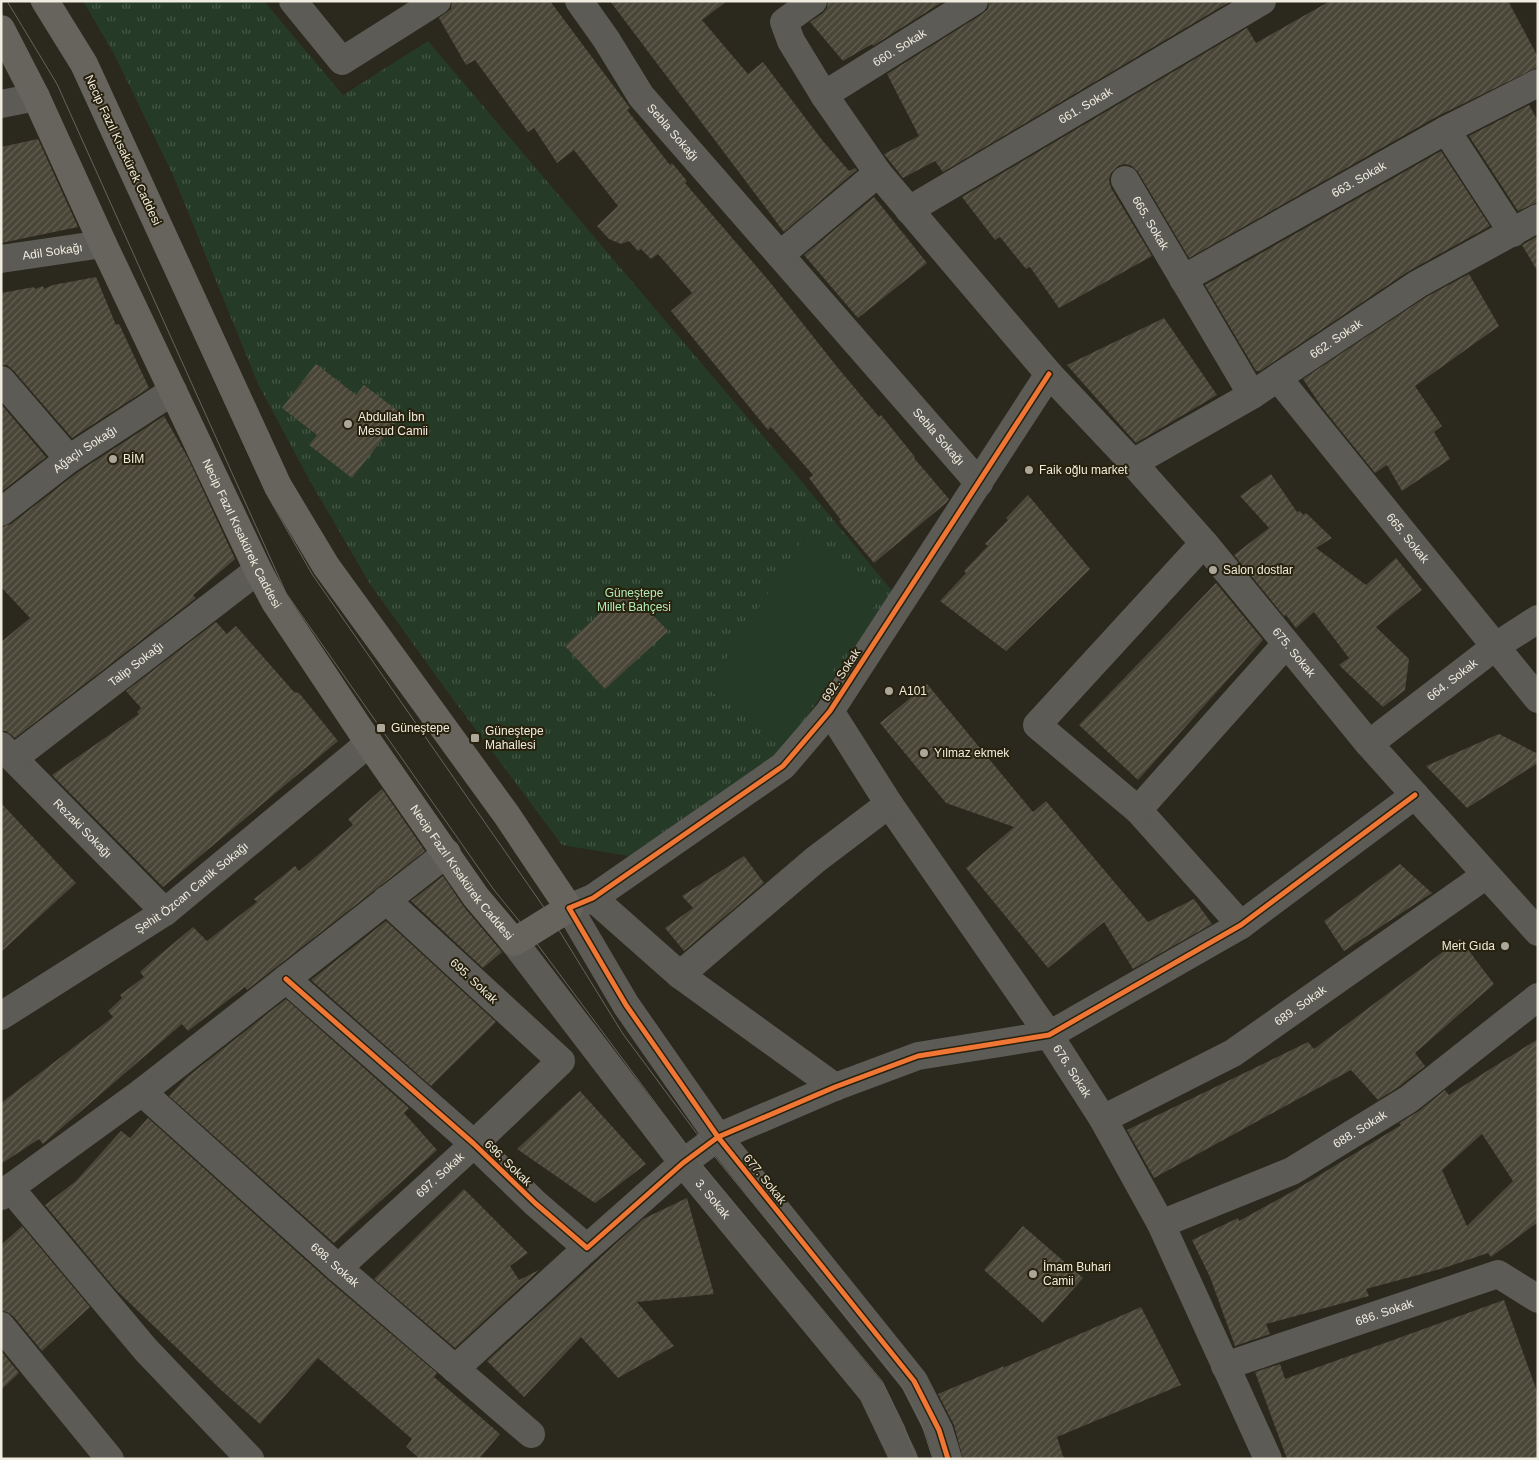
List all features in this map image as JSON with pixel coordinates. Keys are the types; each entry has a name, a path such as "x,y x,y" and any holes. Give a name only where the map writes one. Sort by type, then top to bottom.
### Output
{"main road":[{"name":"Necip Fazıl Kısakürek Caddesi","path":"1,29 36,97 103,244 258,570 275,602 369,744 476,897 514,942 581,903 511,822 326,566 302,529 278,486 84,64 45,1"}],"street":[{"path":"293,1 342,61 437,1"},
{"name":"Sebla Sokağı","path":"579,1 606,39 641,96 708,170 979,483"},
{"name":"675. Sokak","path":"813,1 784,22 791,41 824,95 878,173 1049,374 1134,463 1204,543 1369,744 1538,932"},
{"name":"660. Sokak","path":"824,95 974,1"},
{"name":"661. Sokak","path":"909,210 1262,1"},
{"name":"663. Sokak","path":"1183,279 1446,130 1538,83"},
{"path":"1,104 36,97"},
{"path":"1446,130 1513,233"},
{"path":"780,255 878,173"},
{"name":"665. Sokak","path":"1125,180 1252,395"},
{"name":"662. Sokak","path":"1134,463 1252,395 1418,284 1538,218"},
{"name":"Adil Sokağı","path":"1,259 103,244"},
{"name":"692. Sokak","path":"581,903 784,766 830,711 1049,374"},
{"name":"665. Sokak","path":"1278,378 1538,699"},
{"path":"1,380 69,459"},
{"name":"Ağaçlı Sokağı","path":"1,512 69,459 173,391"},
{"path":"1204,543 1037,725 1138,810 1241,925"},
{"name":"Talip Sokağı","path":"8,752 258,570"},
{"name":"664. Sokak","path":"1369,744 1496,646 1538,619"},
{"path":"1138,810 1286,644"},
{"name":"676. Sokak","path":"830,711 889,804 1049,1034 1103,1119 1161,1224 1268,1459"},
{"name":"Şehit Özcan Canik Sokağı","path":"1,1016 165,912 369,744"},
{"name":"Rezaki Sokağı","path":"8,752 165,912"},
{"path":"455,1369 683,1163 718,1137 835,1087 918,1056 1049,1034 1241,925 1415,796"},
{"path":"680,975 815,860 889,804"},
{"path":"250,1459 146,1350 6,1192 142,1092 446,853"},
{"name":"689. Sokak","path":"1103,1119 1233,1053 1486,875"},
{"name":"695. Sokak","path":"386,900 561,1061"},
{"path":"581,903 835,1087"},
{"name":"677. Sokak","path":"581,903 626,1005 718,1137 914,1381 939,1430 948,1459"},
{"name":"3. Sokak","path":"514,942 683,1163 872,1392 904,1459"},
{"name":"696. Sokak","path":"286,979 474,1144 535,1203 587,1248"},
{"name":"688. Sokak","path":"1161,1224 1292,1171 1409,1099 1538,997"},
{"name":"697. Sokak","path":"338,1268 474,1144 561,1061"},
{"name":"698. Sokak","path":"142,1092 338,1268 531,1434"},
{"name":"686. Sokak","path":"1225,1366 1498,1274 1538,1299"},
{"path":"1,1326 110,1459"}],"green space":[{"name":"Güneştepe Millet Bahçesi","path":"83,1 264,1 343,95 428,41 893,592 785,748 629,856 562,845 370,584 310,481 258,384 173,175 113,52"},
{"path":"802,540 884,591 788,741 707,689"}],"building":[{"path":"452,1 550,1 630,108 627,110 670,165 672,163 687,181 685,183 769,281 879,417 881,415 949,499 946,503 874,563 839,521 841,520 809,478 813,475 771,427 768,430 671,311 692,293 658,254 651,259 641,249 638,251 629,241 621,244 609,239 597,226 618,206 574,150 557,163 534,128 528,132 475,60 466,65 439,18 451,9"},
{"path":"610,1 727,1 702,20 748,74 763,62 822,140 849,171 855,168 857,170 784,232"},
{"path":"828,1 944,1 873,46 872,44 843,61 810,22 823,13 827,8"},
{"path":"989,1 1231,1 943,172 935,161 903,178 884,154 919,136 887,74 982,14 988,9"},
{"path":"1330,1 1508,1 1538,57 1538,67 1438,116 1189,258 1138,172 1132,166 1125,164 1118,166 1111,173 1109,180 1111,188 1152,256 1059,308 1030,267 1026,269 1000,237 995,240 962,197 1247,28 1256,43"},
{"path":"1529,105 1538,121 1538,202 1518,211 1469,136"},
{"path":"38,139 78,227 1,243 1,147"},
{"path":"1441,151 1490,226 1409,271 1260,371 1256,371 1205,285"},
{"path":"874,197 927,263 858,318 804,255"},
{"path":"1538,236 1538,272 1522,245"},
{"path":"1469,274 1499,326 1415,386 1442,426 1434,432 1450,459 1402,491 1387,465 1375,473 1321,406 1303,379 1426,297"},
{"path":"96,277 116,325 119,324 149,388 72,438 13,370 7,365 1,365 1,293 34,287 35,289 43,286 44,289 53,285"},
{"path":"1164,318 1217,395 1136,443 1067,365"},
{"name":"Abdullah İbn Mesud Camii","path":"316,364 356,395 364,385 402,414 352,478 309,445 317,435 282,408"},
{"path":"1,404 46,457 1,492"},
{"path":"164,416 188,458 235,559 193,595 196,598 15,738 6,731 1,731 1,642 30,618 1,587 1,527 11,524 78,472"},
{"path":"1271,474 1297,512 1300,511 1303,515 1306,513 1332,538 1316,548 1366,585 1396,558 1422,590 1376,627 1409,659 1405,690 1383,707 1339,665 1349,658 1314,612 1296,628 1234,555 1269,528 1240,496"},
{"path":"1028,495 1090,569 1006,651 940,601 966,573 964,571 988,546 985,544 1008,520 1006,518"},
{"path":"1216,583 1263,640 1138,780 1079,725"},
{"path":"627,588 668,631 605,689 565,646"},
{"path":"216,622 227,634 236,626 294,692 299,693 338,741 163,887 52,775 139,714 137,712 141,708 126,691"},
{"path":"927,684 1033,812 1046,801 1148,922 1194,899 1212,924 1133,969 1104,922 1048,968 966,868 1014,827 946,803 880,723"},
{"path":"1499,734 1538,754 1538,763 1467,808 1426,766"},
{"path":"382,789 425,851 247,990 245,987 188,1031 182,1024 43,1144 39,1139 1,1164 1,1103 113,1017 108,1011 122,998 120,995 144,977 140,972 193,927 207,941 257,902 254,899 295,866 299,871 353,825 348,819"},
{"path":"1,803 76,883 1,952"},
{"path":"744,856 764,883 684,951 665,928 693,908 682,896"},
{"path":"1400,864 1432,893 1344,951 1324,921"},
{"path":"443,876 464,907 502,952 483,968 411,901"},
{"path":"386,921 496,1022 431,1086 311,980"},
{"path":"1460,939 1494,984 1415,1053 1425,1066 1400,1086 1378,1100 1351,1070 1154,1178 1127,1130 1308,1042 1314,1049"},
{"path":"286,999 409,1108 404,1113 437,1150 334,1243 169,1096 187,1077"},
{"path":"1538,1039 1538,1222 1491,1257 1488,1253 1444,1268 1366,1289 1369,1296 1266,1324 1270,1334 1235,1346 1210,1277 1192,1240 1238,1218 1239,1221 1297,1189 1401,1125 1399,1123 1419,1111 1445,1090 1449,1095","holes":["1482,1134 1513,1181 1467,1226 1442,1170"]},
{"path":"580,1091 646,1164 595,1203 517,1149"},
{"path":"148,1118 328,1280 437,1373 434,1377 500,1434 479,1459 420,1459 406,1447 412,1439 318,1358 260,1424 221,1390 116,1290 45,1205 76,1181 121,1131 130,1138"},
{"path":"464,1189 528,1253 510,1266 519,1280 539,1270 455,1348 374,1279"},
{"path":"687,1198 714,1294 637,1302 674,1346 618,1378 581,1337 524,1397 487,1361 643,1219"},
{"path":"22,1226 90,1307 42,1351 13,1316 1,1311 1,1245"},
{"name":"İmam Buhari Camii","path":"1023,1226 1083,1278 1043,1323 984,1270"},
{"path":"1504,1300 1538,1394 1538,1459 1287,1459 1255,1372 1280,1364 1285,1379"},
{"path":"1141,1307 1181,1385 1057,1437 1064,1459 963,1459 954,1425 938,1394 1004,1366 1003,1368"},
{"path":"1,1351 19,1373 1,1390"}],"tram line":[{"path":"7,1 57,84 286,593 494,890 529,933 694,1155 882,1381 904,1426 916,1459"},
{"path":"30,1 73,69 266,493 312,574 552,919 623,1034 706,1146 901,1384 921,1422 933,1459"}],"cycle path":[{"path":"948,1459 939,1430 914,1381 718,1137 626,1005 569,908 593,898 783,766 830,711 1049,374"},
{"path":"286,979 474,1144 535,1203 587,1248 683,1163 718,1137 835,1087 918,1056 1049,1035 1241,925 1415,795"}],"place":[{"name":"Abdullah İbn Mesud Camii","path":"348,424"},
{"name":"BİM","path":"113,459"},
{"name":"Faik oğlu market","path":"1029,470"},
{"name":"Salon dostlar","path":"1213,570"},
{"name":"A101","path":"889,691"},
{"name":"Güneştepe","path":"381,728"},
{"name":"Güneştepe Mahallesi","path":"475,738"},
{"name":"Yılmaz ekmek","path":"924,753"},
{"name":"Mert Gıda","path":"1505,946"},
{"name":"İmam Buhari Camii","path":"1033,1274"}]}
